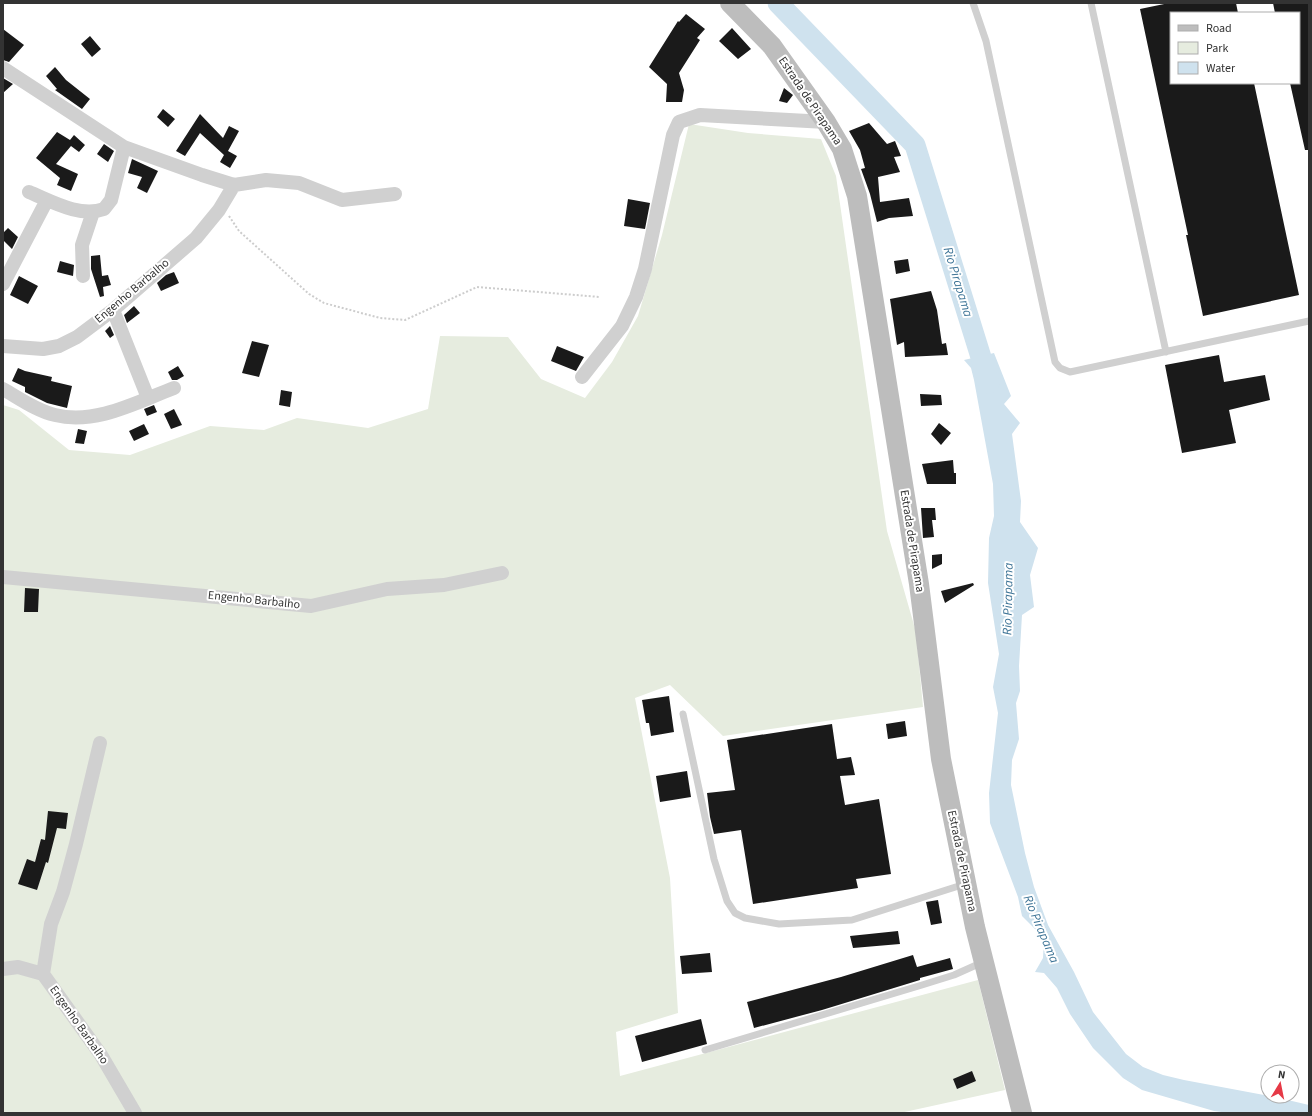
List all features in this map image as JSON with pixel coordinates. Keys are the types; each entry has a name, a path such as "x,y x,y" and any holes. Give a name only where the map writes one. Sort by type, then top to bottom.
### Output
{"main road":[{"name":"Estrada de Pirapama","path":"730,3 772,46 826,122 842,149 857,196 920,584 941,758 966,884 1022,1113"}],"street":[{"path":"3,68 124,147 234,185 266,180 300,183 342,200 395,194"},
{"path":"582,377 622,326 636,297 645,269 673,135 679,122 700,115 826,122"},
{"path":"29,192 47,200 93,212 104,209 110,200 124,147"},
{"name":"Engenho Barbalho","path":"3,346 43,349 59,346 77,337 113,310 196,238 223,204 234,185"},
{"path":"3,284 47,200"},
{"path":"83,276 82,245 93,212"},
{"path":"113,310 148,398"},
{"path":"3,389 55,415 80,418 99,416 174,388"},
{"name":"Engenho Barbalho","path":"3,577 311,606 387,589 444,585 502,573"},
{"path":"43,974 51,924 63,892 76,844 100,743"},
{"name":"Engenho Barbalho","path":"3,969 18,968 43,974 101,1054 135,1113"}],"lane":[{"path":"973,3 986,41 1055,362 1060,368 1070,372 1309,321"},
{"path":"1091,3 1166,352"},
{"path":"683,714 714,859 727,900 735,913 745,918 779,924 852,920 966,884"},
{"path":"705,1050 954,975 984,962"}],"path":[{"path":"223,204 239,231 309,294 324,303 380,318 405,320 477,287 600,297"}],"green space":[{"path":"689,124 748,133 821,139 836,176 887,531 916,632 923,707 723,736 670,685 635,698 670,878 678,1013 616,1032 620,1076 978,980 1005,1090 900,1113 3,1113 3,405 19,410 69,450 130,455 210,426 264,430 297,418 368,428 428,409 440,336 508,337 541,379 585,398 612,362 638,316 662,235"}],"water":[{"path":"994,353 1011,396 1004,404 1020,423 1012,434 1021,501 1020,522 1038,548 1030,575 1034,607 1022,615 1019,666 1020,691 1016,703 1019,739 1012,760 1011,785 1025,853 1034,887 1048,925 1074,972 1093,1012 1126,1054 1143,1067 1163,1075 1184,1080 1260,1094 1260,1104 1300,1103 1309,1105 1309,1113 1229,1113 1214,1111 1142,1090 1123,1078 1093,1048 1070,1014 1057,988 1044,973 1035,972 1043,958 1044,938 1022,916 1018,897 990,823 989,793 998,713 993,687 999,654 988,583 989,538 994,516 993,484 974,380 971,368 964,360"}],"building":[{"path":"1169,3 1236,3 1238,12 1170,12 1170,84 1254,84 1299,295 1203,316 1186,235 1188,235 1140,9"},
{"path":"1273,3 1309,3 1309,150 1305,150 1290,84 1300,84 1300,12 1275,12"},
{"path":"686,14 705,29 697,38 700,40 679,73 684,90 682,102 666,102 667,84 649,67 678,21 679,22"},
{"path":"732,28 751,49 738,59 719,41"},
{"path":"3,29 24,45 9,62 3,60"},
{"path":"90,36 101,49 92,57 81,44"},
{"path":"55,67 66,80 90,99 82,109 55,90 57,89 46,76"},
{"path":"3,78 13,84 3,93"},
{"path":"784,88 793,95 787,103 779,101"},
{"path":"163,109 175,119 168,127 157,117"},
{"path":"200,114 223,138 229,126 239,131 228,151 237,156 230,168 220,162 224,155 200,133 185,156 176,151"},
{"path":"869,123 887,144 895,141 901,156 894,157 900,172 878,177 880,202 909,198 913,216 889,218 877,222 870,194 861,169 865,168 860,150 849,131"},
{"path":"57,132 70,140 74,135 85,145 79,152 71,146 56,164 78,174 71,191 57,185 60,178 36,158"},
{"path":"104,144 114,151 108,162 97,154"},
{"path":"132,159 158,171 147,193 137,188 142,177 128,173"},
{"path":"628,199 650,203 645,229 624,226"},
{"path":"8,228 18,237 12,249 3,240 3,233"},
{"path":"100,255 102,276 108,275 111,285 103,287 104,296 100,297 91,269 91,256"},
{"path":"908,259 910,271 896,274 894,261"},
{"path":"60,261 74,265 73,276 57,272"},
{"path":"174,272 179,283 161,291 157,283 166,275"},
{"path":"19,276 38,286 28,304 10,295"},
{"path":"931,291 937,310 942,344 946,343 948,355 905,357 904,342 897,345 890,299"},
{"path":"134,306 140,313 127,323 124,315"},
{"path":"110,326 114,335 110,338 105,331"},
{"path":"252,341 269,345 259,377 242,373"},
{"path":"557,346 584,357 576,371 551,361"},
{"path":"1219,355 1224,382 1265,375 1270,400 1229,410 1236,443 1182,453 1165,365"},
{"path":"178,366 184,376 177,380 172,380 168,372"},
{"path":"18,368 52,377 51,381 72,386 67,408 47,403 25,392 25,387 12,381"},
{"path":"281,390 292,392 290,407 279,405"},
{"path":"920,394 941,395 942,405 921,406"},
{"path":"154,405 157,412 147,416 144,409"},
{"path":"174,409 182,425 171,429 164,414"},
{"path":"939,423 951,433 941,445 931,434"},
{"path":"144,424 149,434 134,441 129,431"},
{"path":"78,429 87,431 84,444 75,443"},
{"path":"953,460 954,473 956,473 956,484 927,484 922,464"},
{"path":"921,508 935,508 936,520 932,520 934,537 923,538"},
{"path":"942,554 942,564 932,569 932,555"},
{"path":"973,583 974,585 945,603 941,591"},
{"path":"25,588 39,589 38,612 24,612"},
{"path":"669,696 674,732 651,736 649,723 646,723 642,700"},
{"path":"905,721 907,736 888,739 886,724"},
{"path":"832,724 837,759 851,757 855,775 840,776 845,805 879,799 891,874 856,879 858,888 753,904 741,830 714,834 710,817 707,793 735,790 727,740"},
{"path":"687,771 691,797 660,802 656,776"},
{"path":"48,811 68,813 66,829 57,828 48,863 46,862 37,890 18,884 27,859 35,862 41,839 45,840"},
{"path":"938,900 942,923 931,925 926,902"},
{"path":"898,931 900,944 853,948 850,936"},
{"path":"710,953 712,972 682,974 680,956"},
{"path":"913,955 917,967 950,958 953,969 920,978 920,980 822,1010 754,1028 747,1002 841,977"},
{"path":"701,1019 707,1044 642,1062 635,1036"},
{"path":"972,1071 976,1081 957,1089 953,1079"}],"waterway":[{"name":"Rio Pirapama","path":"778,3 915,145 989,383"}]}
